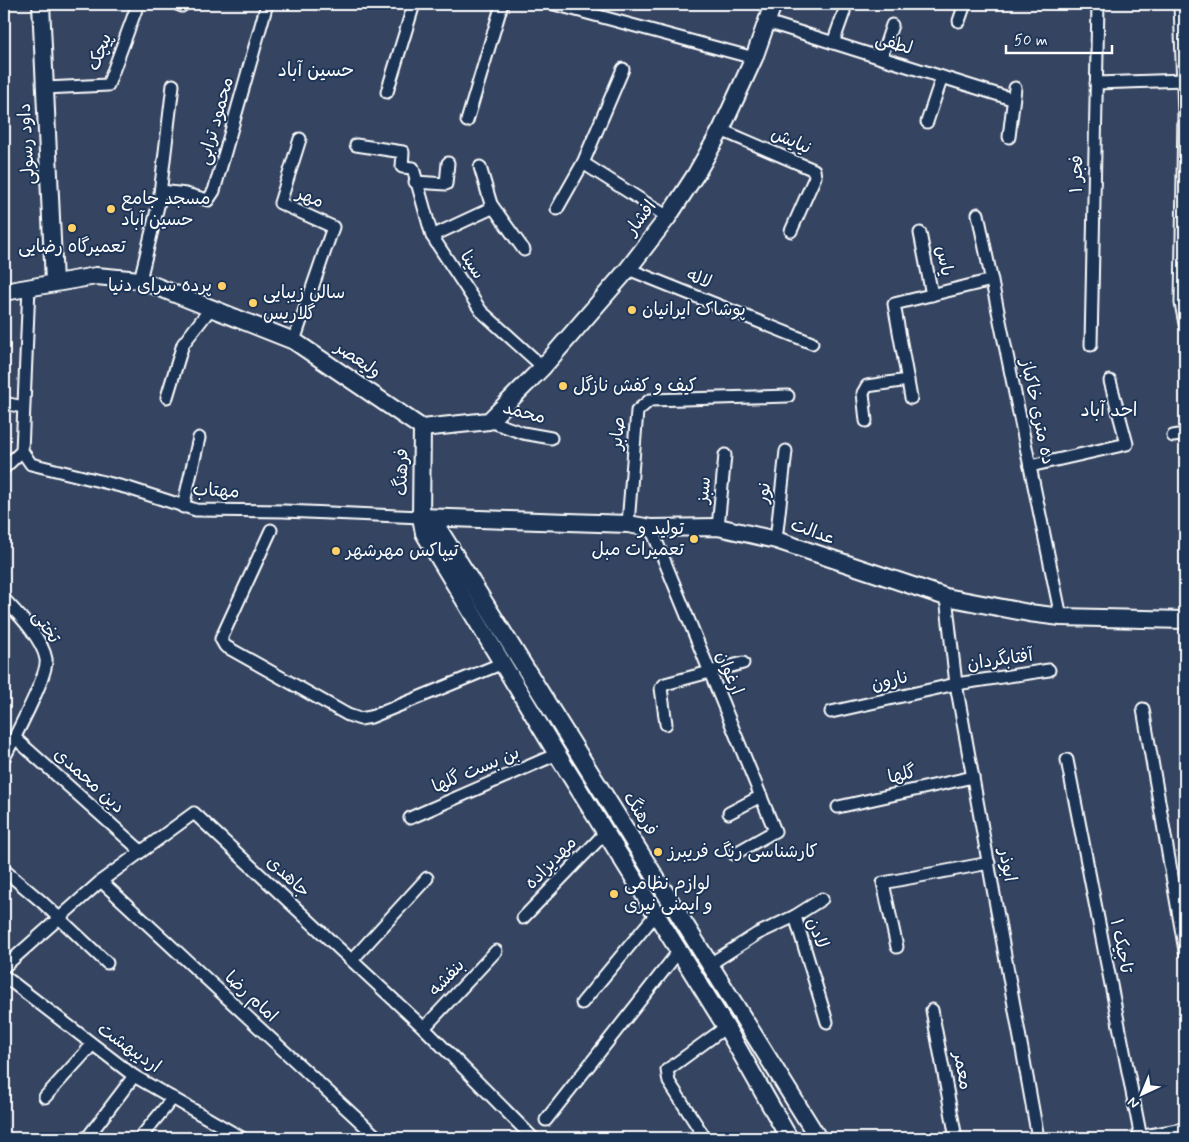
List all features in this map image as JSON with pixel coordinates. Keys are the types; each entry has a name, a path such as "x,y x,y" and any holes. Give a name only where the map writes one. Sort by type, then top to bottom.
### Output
{"street":[{"name":"داود رسولی","path":"41,4 54,282"},
{"name":"پیچک","path":"45,88 108,84 138,4"},
{"path":"177,4 182,6 183,4"},
{"name":"محمود ترابی","path":"160,191 186,194 208,200 214,191 267,4"},
{"path":"388,92 414,4"},
{"path":"468,121 502,4"},
{"path":"554,4 754,58"},
{"name":"افشار","path":"489,421 543,367 628,269 668,217 696,174 721,130 754,58 773,4"},
{"path":"959,21 965,4"},
{"name":"فجر ۱","path":"1091,345 1098,4"},
{"path":"1180,4 1184,81 1181,303 1185,324"},
{"path":"833,43 844,12"},
{"name":"لطفی","path":"766,22 1012,99"},
{"path":"881,58 892,25"},
{"path":"557,209 583,163 623,69"},
{"path":"926,122 942,77"},
{"path":"1096,83 1184,81"},
{"path":"140,280 160,191 173,85"},
{"path":"1010,137 1012,99 1015,88"},
{"name":"نیایش","path":"721,130 814,170 815,177 791,231"},
{"name":"مهر","path":"294,341 333,227 280,203 300,139"},
{"name":"سینا","path":"356,145 403,152 402,167 413,168 415,182 432,236 481,311 543,367"},
{"path":"415,182 446,184 448,163"},
{"path":"583,163 668,217"},
{"path":"480,167 491,204 524,250"},
{"path":"432,236 486,212 490,209 491,204"},
{"name":"ده متری خاکباز","path":"978,214 1061,618"},
{"name":"یاس","path":"920,234 932,295"},
{"name":"لاله","path":"628,269 812,343"},
{"name":"ولیعصر","path":"4,292 96,276 140,280 294,341 422,428"},
{"path":"911,398 894,304 992,280"},
{"path":"4,468 22,452 29,287"},
{"path":"167,397 183,344 211,308"},
{"path":"866,421 863,393 867,386 908,380"},
{"path":"1030,466 1127,444 1110,381"},
{"name":"صابر","path":"628,524 637,411 643,404 650,400 788,396"},
{"path":"4,403 23,407"},
{"path":"422,428 489,421"},
{"name":"محمد","path":"489,421 523,433 551,438"},
{"name":"فرهنگ","path":"422,428 421,517 424,532 605,833 726,1027 789,1138"},
{"path":"1173,436 1185,434"},
{"path":"183,507 199,438"},
{"name":"نور","path":"776,540 786,451"},
{"name":"مهتاب","path":"22,452 31,464 40,468 128,488 183,507 421,517"},
{"name":"سبز","path":"718,527 725,455"},
{"name":"فرهنگ","path":"421,517 438,528 818,1138"},
{"name":"عدالت","path":"421,517 628,524 651,528 718,527 776,540 946,597 1061,618 1185,620"},
{"name":"ارغوان","path":"651,528 775,831 734,854"},
{"path":"271,530 221,639 225,646 348,715 360,719 372,717 503,663"},
{"name":"ابوذر","path":"946,597 956,684 1038,1138"},
{"name":"تختی","path":"4,758 43,675 46,660 37,640 6,606"},
{"path":"666,724 661,688 670,681 743,663"},
{"name":"آفتابگردان","path":"956,684 1049,670"},
{"name":"نارون","path":"831,712 956,684"},
{"path":"1143,709 1185,951"},
{"name":"دین محمدی","path":"15,738 141,851"},
{"name":"بن بست گلها","path":"410,818 557,754"},
{"name":"تاجیک ۱","path":"1067,760 1141,1138"},
{"name":"گلها","path":"838,807 973,777"},
{"path":"730,813 760,796"},
{"name":"جاهدی","path":"4,967 101,881 194,813 424,1028 533,1138"},
{"name":"مهدیزاده","path":"523,918 605,833"},
{"path":"897,947 882,884 988,863"},
{"path":"4,870 60,918 107,963"},
{"path":"352,960 426,878"},
{"name":"امام رضا","path":"101,881 378,1138"},
{"path":"795,916 822,899"},
{"path":"582,1003 656,914"},
{"name":"لادن","path":"710,964 757,934 795,916 827,1022"},
{"name":"بنفشه","path":"424,1028 496,951"},
{"path":"546,1120 679,951"},
{"name":"اردیبهشت","path":"4,976 134,1076 242,1138"},
{"name":"معمر","path":"932,1010 956,1138"},
{"path":"705,1138 668,1082 667,1070 726,1027"},
{"path":"45,1097 92,1045"},
{"path":"87,1138 134,1076"},
{"path":"140,1138 173,1098"},
{"path":"1146,1138 1185,1131"}],"place":[{"name":"مسجد جامع حسین آباد","path":"111,209"},
{"name":"تعمیرگاه رضایی","path":"72,228"},
{"name":"پرده سرای دنیا","path":"222,286"},
{"name":"سالن زیبایی گلاریس","path":"253,303"},
{"name":"پوشاک ایرانیان","path":"632,310"},
{"name":"کیف و کفش نازگل","path":"563,386"},
{"name":"تولید و تعمیرات مبل","path":"694,539"},
{"name":"تیپاکس مهرشهر","path":"336,551"},
{"name":"کارشناسی رنگ فریبرز","path":"658,852"},
{"name":"لوازم نظامی و ایمنی نیری","path":"614,894"}],"district":[{"name":"حسین آباد","path":"316,70"},
{"name":"احد آباد","path":"1109,410"}]}
